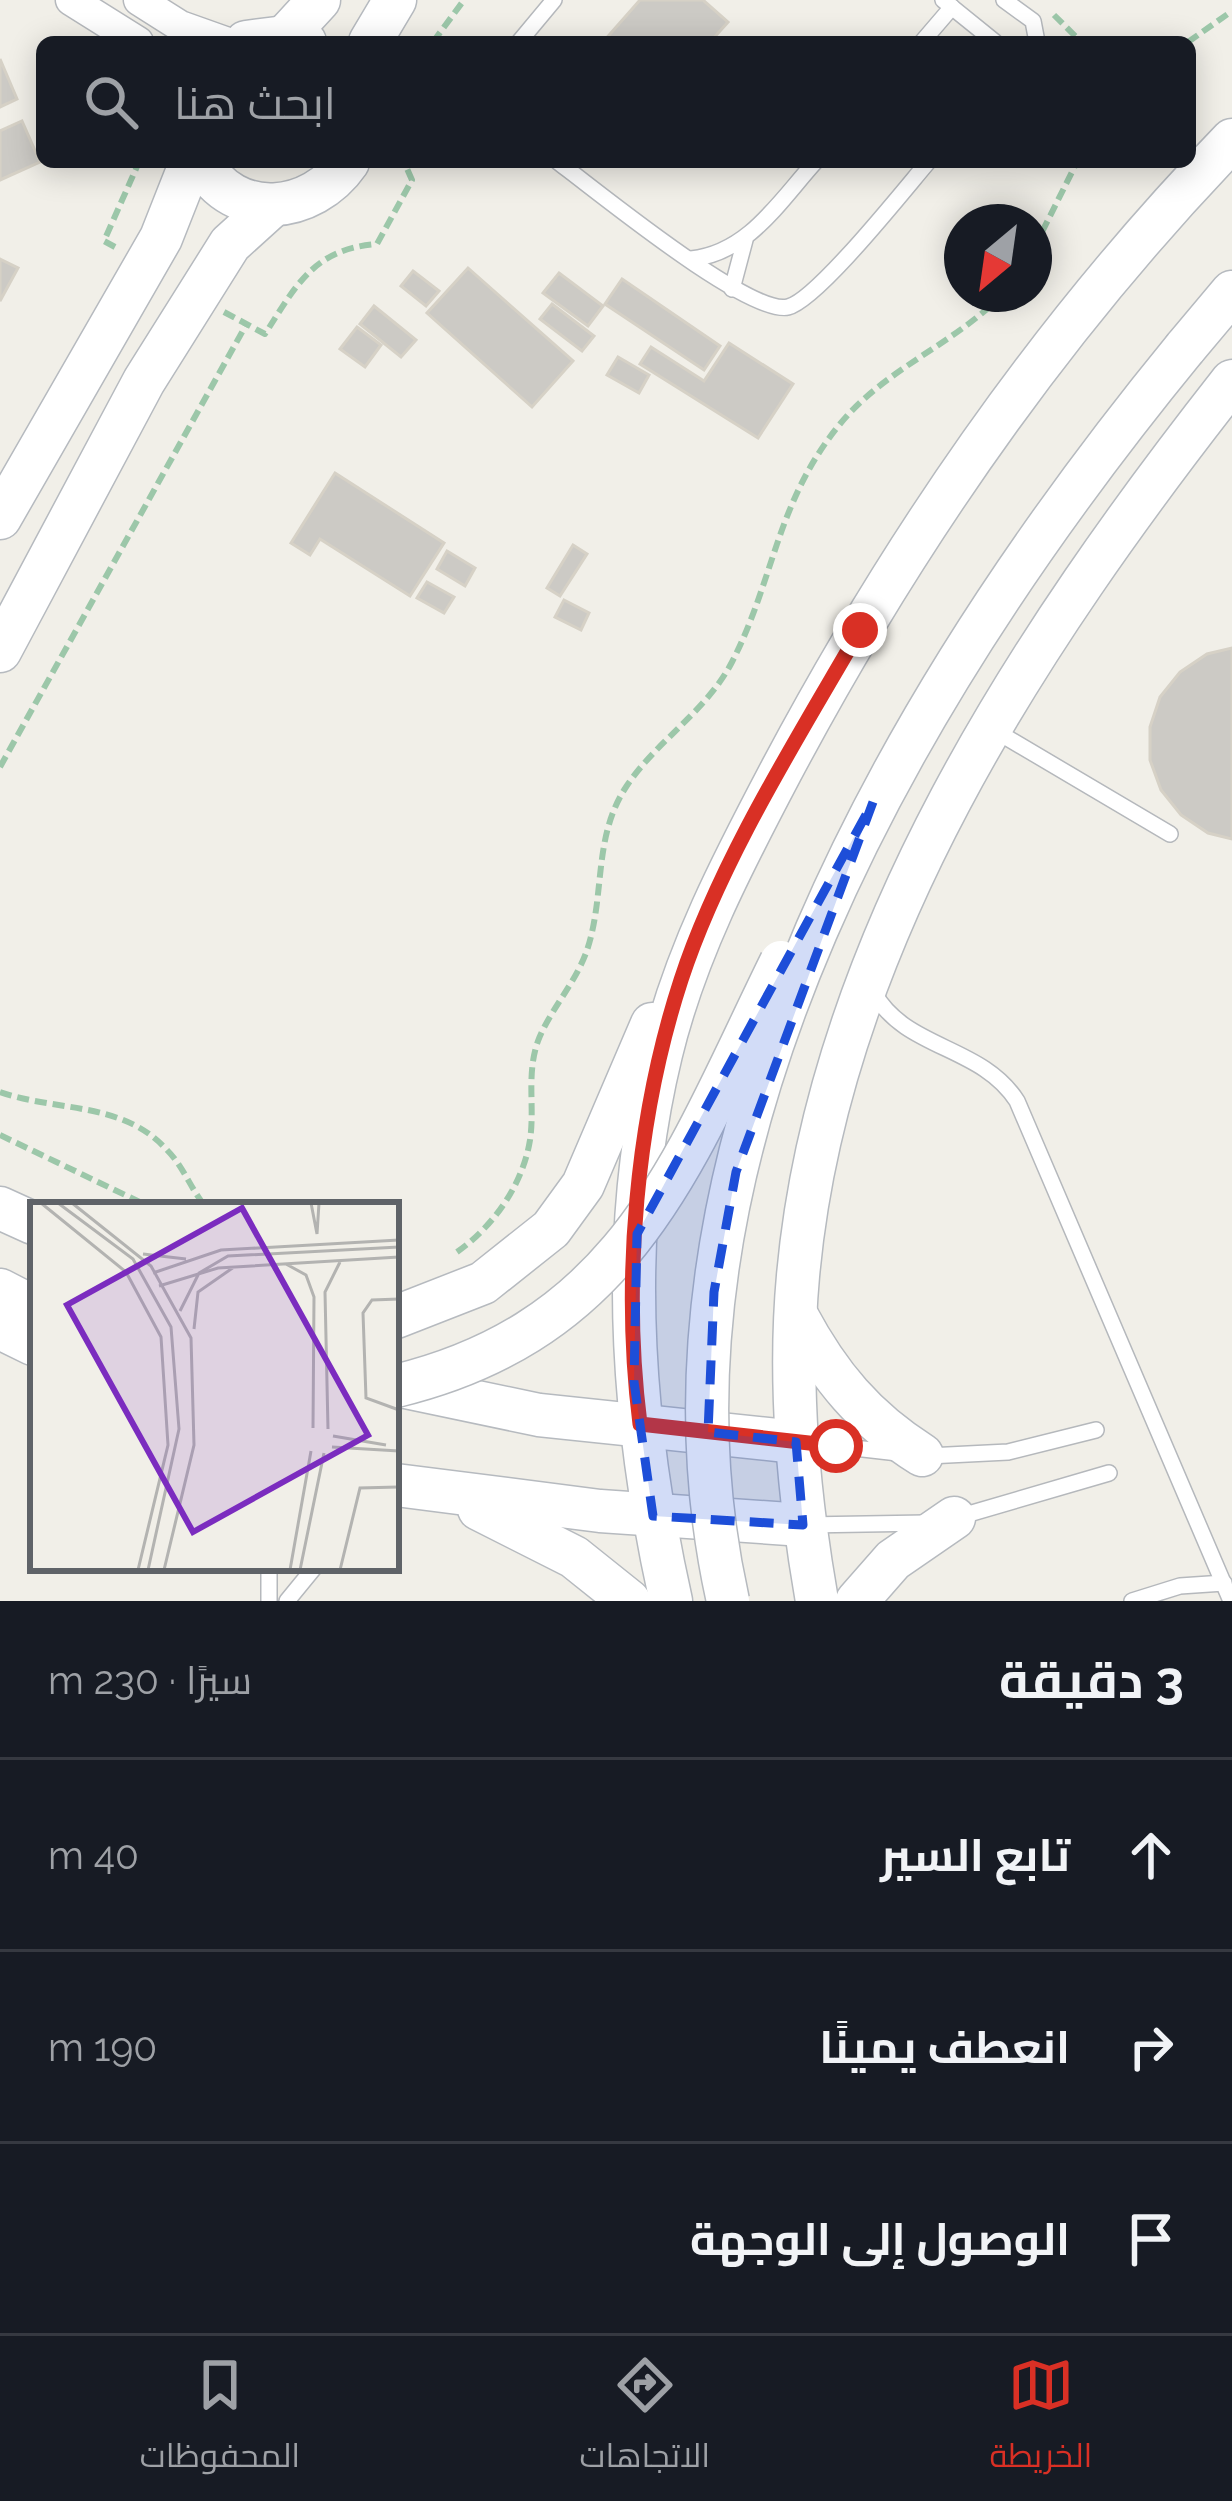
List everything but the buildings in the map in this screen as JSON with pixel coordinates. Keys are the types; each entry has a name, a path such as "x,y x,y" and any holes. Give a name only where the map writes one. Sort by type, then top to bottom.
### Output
{"main road":[{"path":"283,36 319,0"},
{"path":"374,36 395,0"},
{"path":"399,1316 483,1283 551,1229 583,1185 631,1064 682,978 783,767 911,546 1024,387 1120,266 1232,140"},
{"path":"0,518 161,238 189,168"},
{"path":"206,168 225,190 272,206 305,200 334,182 344,168"},
{"path":"0,651 144,380 230,244 272,206"},
{"path":"399,1384 498,1349 574,1300 609,1270 674,1179 812,903 1006,583 1232,292"},
{"path":"817,1601 803,1525 796,1442 796,1312 818,1148 868,985 935,834 994,730 1109,544 1232,381"},
{"path":"728,1601 716,1533 708,1413 723,1231 775,1046 874,802"},
{"path":"671,1601 652,1516 640,1424 635,1317 643,1155 682,978"},
{"path":"0,1208 30,1222"},
{"path":"0,1290 30,1305"},
{"path":"796,1312 835,1380 860,1408 922,1455"},
{"path":"0,1328 30,1343"},
{"path":"399,1386 491,1408 796,1442"},
{"path":"418,1494 803,1525"},
{"path":"418,1494 574,1557 629,1601"},
{"path":"857,1601 893,1560 954,1518"}],"street":[{"path":"70,0 128,36"},
{"path":"139,0 180,26 208,36"}],"lane":[{"path":"524,36 554,0"},
{"path":"1004,0 1033,21 1036,36"},
{"path":"926,36 948,4 988,36"},
{"path":"566,168 732,289 772,308 803,300 923,168"},
{"path":"691,259 723,252 745,240 809,168"},
{"path":"732,289 745,240"},
{"path":"994,730 1169,834"},
{"path":"868,985 902,1027 980,1061 1017,1100 1232,1601"},
{"path":"796,1442 922,1455 1008,1451 1096,1430"},
{"path":"803,1525 904,1526 954,1518 1109,1473"},
{"path":"287,1601 312,1571"},
{"path":"1132,1601 1180,1586 1224,1583"}],"path":[{"path":"437,36 464,0"},
{"path":"1196,36 1232,11"},
{"path":"0,766 246,325 265,334 311,270 340,247 377,244 412,180 407,168"},
{"path":"1052,212 1074,168"},
{"path":"452,1256 487,1226 521,1171 530,1140 536,1046 586,951 597,866 613,811 644,764 689,721 729,668 755,610 786,508 803,477 868,393 982,312"},
{"path":"0,1092 91,1109 144,1130 175,1159 202,1202"},
{"path":"0,1135 140,1202"}],"highlighted area":[{"path":"873,802 736,1172 714,1292 708,1432 796,1442 803,1525 653,1516 634,1382 637,1234"}],"route":[{"path":"836,1446 640,1424 634,1382 635,1295 645,1135 682,978 765,802 860,630"}]}
